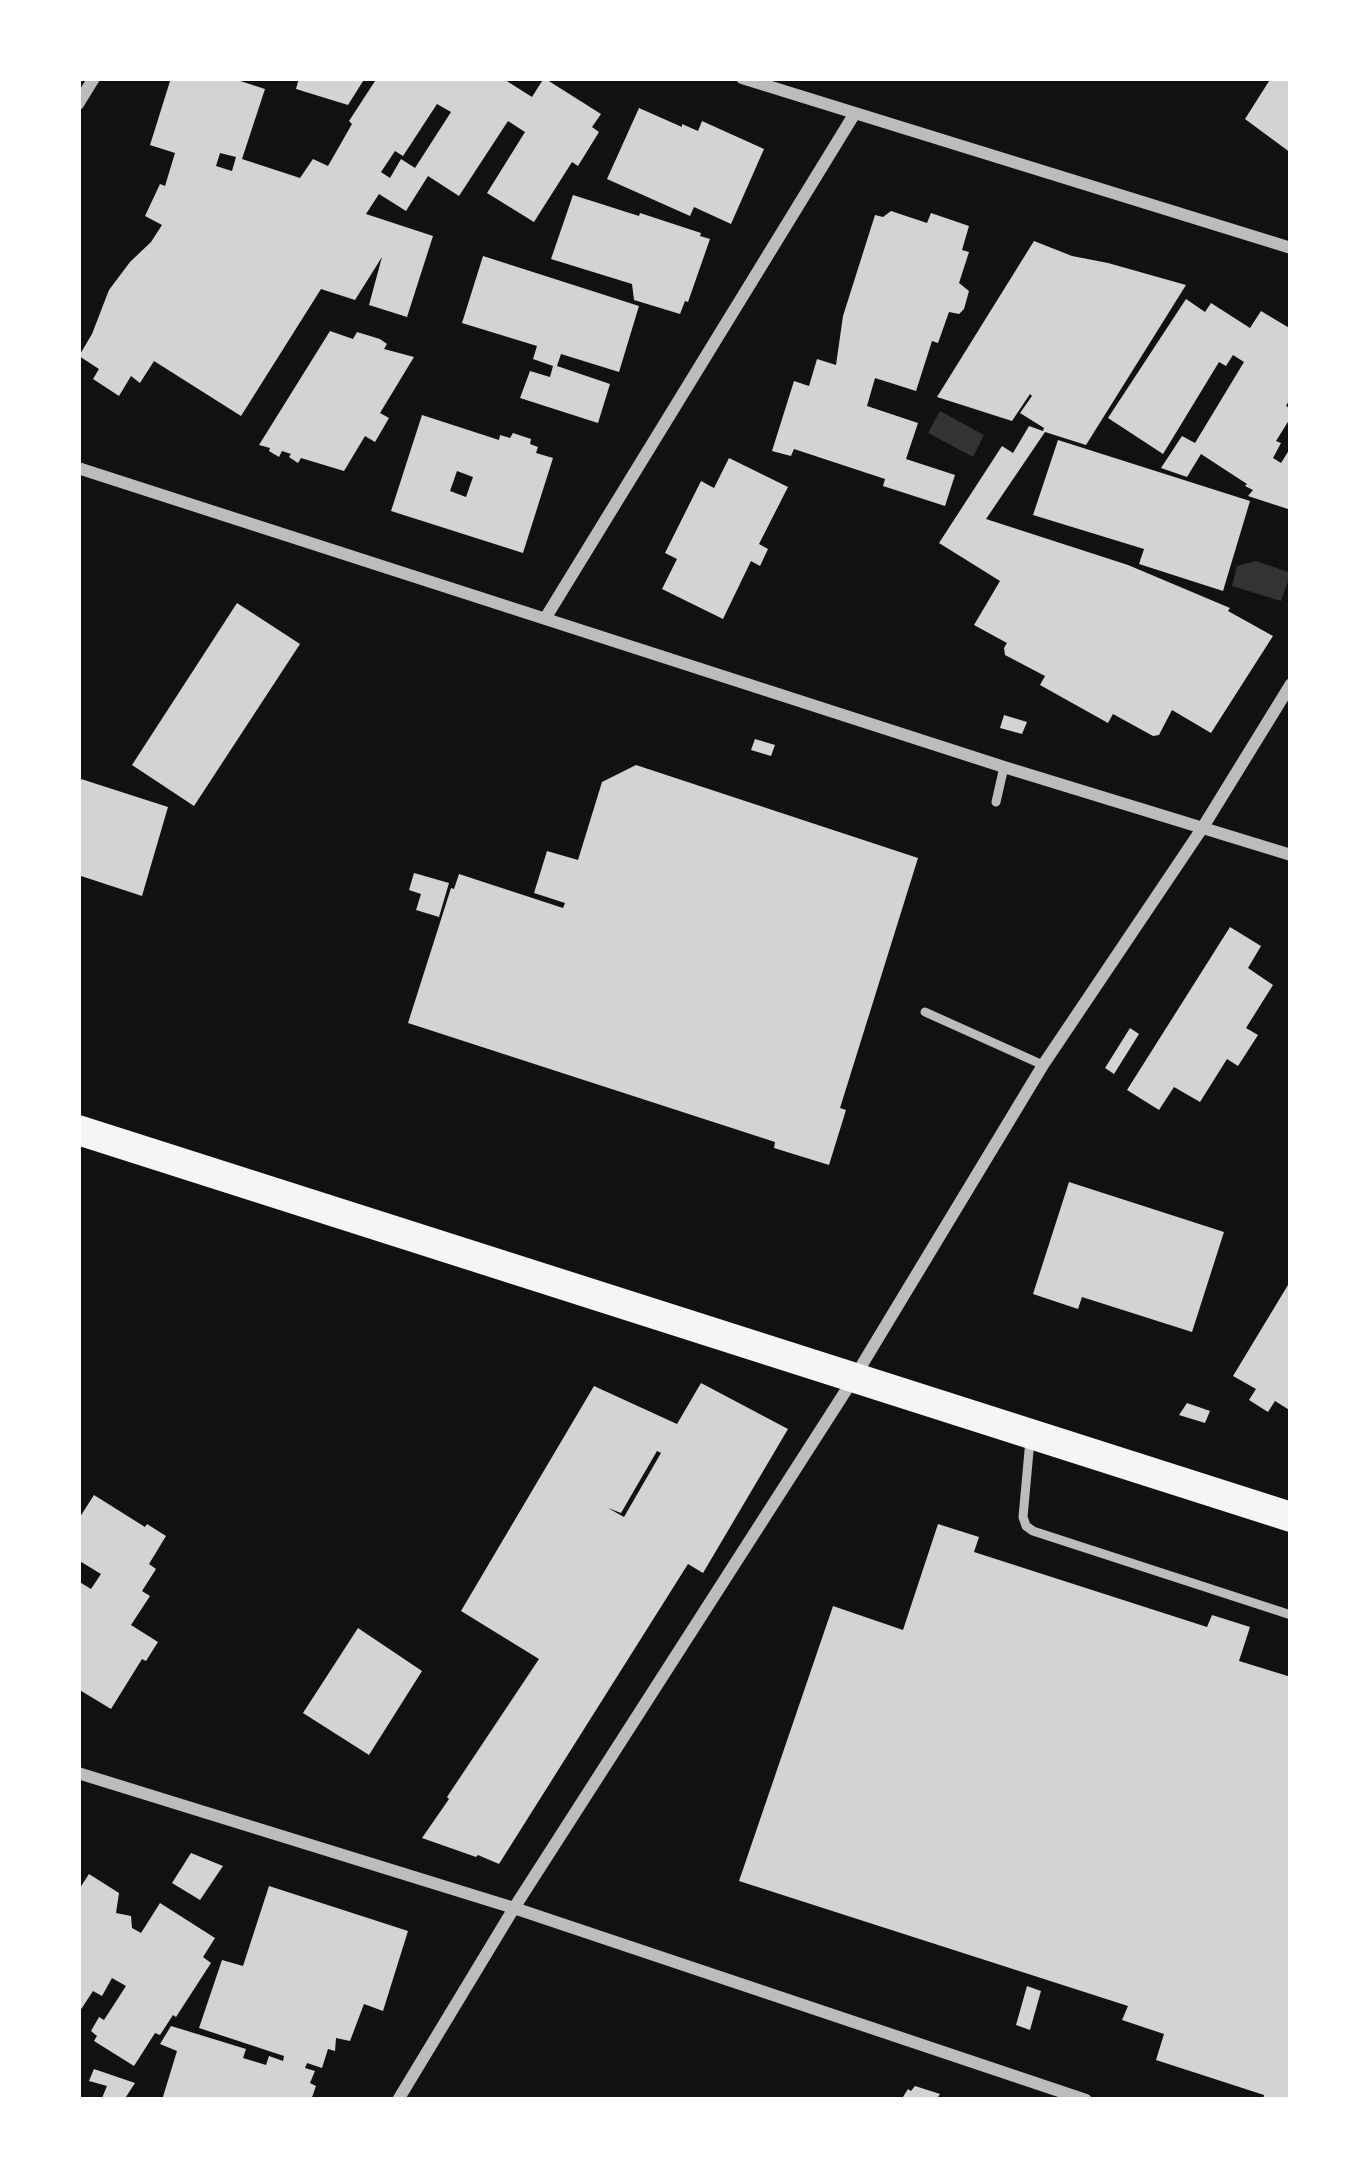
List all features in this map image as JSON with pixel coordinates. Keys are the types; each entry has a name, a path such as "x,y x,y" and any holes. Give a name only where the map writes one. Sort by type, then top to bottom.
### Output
{"main road":[{"path":"78,1130 1291,1517"}],"street":[{"path":"78,104 94,78"},
{"path":"742,78 1291,248"},
{"path":"546,617 855,113"},
{"path":"78,467 1291,856"},
{"path":"398,2100 514,1908 854,1378 1042,1065 1203,827 1291,684"},
{"path":"78,1773 514,1908 1086,2100"}],"lane":[{"path":"996,802 1004,767"},
{"path":"925,1012 1042,1065"},
{"path":"1030,1435 1023,1516 1033,1531 1291,1615"}],"shaded area":[{"path":"940,411 984,435 973,457 928,433"},
{"path":"1256,561 1291,573 1281,601 1232,586 1237,566"}],"building":[{"path":"171,78 231,78 265,89 242,159 300,178 313,159 328,166 377,78 502,78 532,97 544,78 601,114 592,127 599,132 578,166 572,162 534,222 487,193 525,132 508,121 459,196 428,176 406,211 379,194 366,214 433,236 407,317 369,305 382,257 355,300 321,289 241,416 154,361 140,383 131,376 119,396 93,379 99,369 79,356 109,290 162,225 145,216 160,184 165,186 175,153 150,145","holes":["437,104 451,112 415,168 401,159 390,178 381,172 395,151 403,156","220,153 236,157 232,171 216,166"]},
{"path":"299,78 365,78 348,105 296,89"},
{"path":"1271,78 1291,78 1291,153 1245,119"},
{"path":"639,108 698,131 702,121 764,149 731,224 694,207 690,216 607,179"},
{"path":"573,195 710,239 680,314 634,300 632,284 551,259"},
{"path":"891,211 927,223 931,213 969,226 962,250 969,252 959,283 969,291 964,309 959,314 949,312 938,343 932,341 916,391 875,378 867,406 918,423 906,459 955,475 945,506 883,486 885,479 794,449 791,456 772,451 794,381 809,386 817,359 836,365 843,316 875,215 883,217"},
{"path":"1034,241 1072,256 1186,285 1086,445 1045,432 986,519 1128,565 1230,608 1228,611 1273,636 1211,733 1172,710 1159,735 1153,736 1113,714 1108,723 1040,685 1045,676 1005,655 1007,643 974,625 1000,581 939,543 1002,446 1013,453 1029,426 1044,428 1020,413 1030,394 1012,421 937,397"},
{"path":"483,256 639,306 619,372 561,354 557,366 610,384 598,423 520,398 530,371 550,377 553,366 533,359 537,346 462,323"},
{"path":"1186,299 1205,312 1211,303 1250,328 1261,311 1291,329 1291,397 1286,406 1291,417 1276,441 1281,443 1273,458 1281,463 1291,447 1291,510 1248,496 1253,490 1247,484 1201,454 1187,477 1161,468 1182,436 1195,443 1244,362 1233,355 1226,366 1219,362 1163,454 1108,418"},
{"path":"330,331 353,339 357,332 380,339 387,344 384,349 414,357 380,413 389,418 375,442 365,436 344,471 301,458 298,463 291,454 282,451 279,457 259,445"},
{"path":"422,415 499,440 500,435 510,438 513,433 531,439 530,444 538,447 536,453 553,458 523,553 391,511","holes":["457,471 473,477 466,497 450,491"]},
{"path":"1058,440 1250,501 1223,591 1139,564 1144,549 1033,515"},
{"path":"729,458 788,487 759,544 768,549 760,566 751,561 723,619 662,589 677,559 665,553 701,481 714,488"},
{"path":"237,603 300,644 194,806 132,765"},
{"path":"1004,715 1027,722 1022,734 1000,728"},
{"path":"755,739 775,745 771,756 751,750"},
{"path":"636,765 918,858 840,1108 846,1110 829,1165 774,1148 775,1142 408,1023 459,874 563,908 565,903 534,893 547,851 578,860 602,782"},
{"path":"78,778 168,807 142,896 78,875"},
{"path":"414,873 449,883 439,917 416,910 421,894 409,890"},
{"path":"1230,927 1261,946 1248,968 1273,985 1246,1028 1258,1035 1238,1066 1227,1059 1200,1102 1174,1087 1159,1110 1127,1090"},
{"path":"1130,1028 1139,1034 1114,1074 1105,1068"},
{"path":"1069,1182 1224,1232 1192,1332 1082,1297 1078,1309 1033,1294"},
{"path":"1291,1280 1291,1411 1275,1401 1268,1412 1249,1400 1256,1389 1233,1376"},
{"path":"701,1383 788,1429 703,1573 688,1564 499,1864 422,1838 539,1659 461,1611 594,1386 677,1424","holes":["657,1451 661,1453 624,1517 608,1508 621,1513"]},
{"path":"1187,1403 1210,1411 1205,1423 1179,1415"},
{"path":"94,1495 166,1536 149,1564 156,1569 142,1591 150,1596 131,1625 158,1642 111,1709 78,1689 78,1581 91,1589 101,1574 78,1560 78,1520"},
{"path":"938,1524 979,1537 974,1552 1207,1627 1212,1615 1250,1627 1239,1661 1291,1677 1291,2100 1263,2100 1264,2095 1156,2060 1164,2034 1122,2020 1128,2006 739,1881 833,1606 903,1630"},
{"path":"358,1628 422,1671 369,1755 303,1713"},
{"path":"191,1853 223,1866 200,1900 172,1883"},
{"path":"89,1874 119,1893 116,1913 131,1916 132,1928 141,1933 160,1903 215,1938 203,1957 211,1963 176,2017 160,2035 155,2033 134,2066 94,2041 97,2036 91,2031 126,1986 112,1978 102,1996 93,1991 78,2014 78,1891"},
{"path":"269,1886 408,1931 383,2011 364,2004 350,2041 336,2038 335,2051 328,2049 322,2068 307,2063 305,2068 315,2071 311,2100 162,2100 177,2051 160,2044 171,2026 246,2049 243,2058 266,2065 269,2056 283,2061 284,2056 199,2028 222,1960 243,1966"},
{"path":"1027,1986 1041,1991 1030,2030 1016,2025"},
{"path":"94,2069 135,2083 124,2100 102,2098 107,2086 89,2081"},
{"path":"915,2086 940,2094 936,2100 901,2100"}]}
